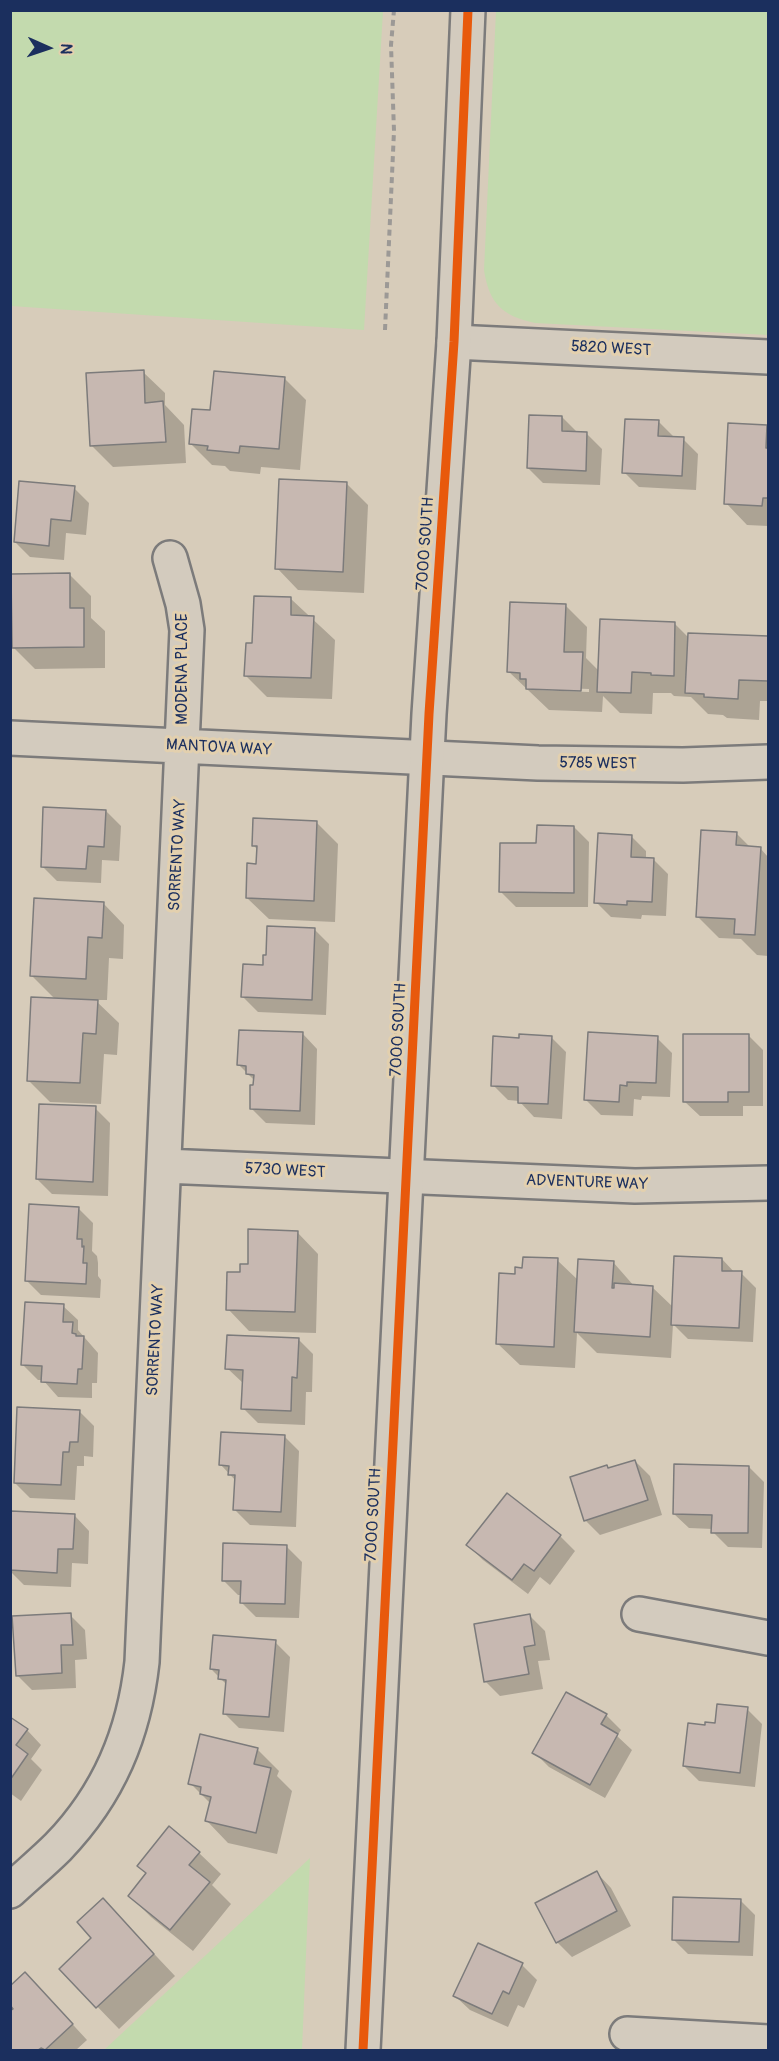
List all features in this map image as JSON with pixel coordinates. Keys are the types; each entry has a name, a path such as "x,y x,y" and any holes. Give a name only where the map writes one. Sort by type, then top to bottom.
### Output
{"street":[{"name":"7000 SOUTH","path":"363,2050 428,758 454,342 468,10"},
{"name":"5820 WEST","path":"454,342 768,357"},
{"name":"MODENA PLACE","path":"170,558 183,604 187,630 182,746"},
{"name":"MANTOVA WAY","path":"10,738 428,758"},
{"name":"SORRENTO WAY","path":"10,1891 58,1847 99,1794 123,1748 139,1691 182,746"},
{"name":"5785 WEST","path":"428,758 622,765 768,762"},
{"name":"5730 WEST","path":"164,1166 406,1176"},
{"name":"ADVENTURE WAY","path":"406,1176 635,1186 768,1183"},
{"path":"639,1614 768,1638"},
{"path":"627,2034 768,2042"}],"path":[{"path":"385,330 394,131 391,45 394,10"}],"green space":[{"path":"10,11 383,11 364,330 11,306"},
{"path":"496,11 768,11 768,335 535,323 514,316 499,306 489,291 484,270"},
{"path":"310,1858 302,2050 104,2050"}],"building":[{"path":"144,370 145,403 163,401 166,442 90,446 86,373"},
{"path":"214,371 285,377 279,449 240,446 239,453 207,450 208,446 189,444 192,409 210,410"},
{"path":"529,415 562,416 562,431 587,432 586,471 527,468"},
{"path":"625,419 659,420 658,436 684,437 682,476 622,473"},
{"path":"728,423 767,425 768,498 763,498 762,506 724,504"},
{"path":"279,479 347,482 343,572 275,569"},
{"path":"19,481 75,486 71,521 51,519 49,546 14,542"},
{"path":"70,573 70,608 84,608 84,647 12,648 11,574"},
{"path":"254,596 291,597 291,615 314,616 311,678 244,676 246,643 252,643"},
{"path":"510,602 566,604 564,652 583,652 581,691 526,689 526,679 520,679 520,673 507,672"},
{"path":"600,619 675,622 674,676 632,672 631,693 597,692"},
{"path":"688,633 768,636 768,681 739,680 738,699 704,697 704,694 685,693"},
{"path":"43,807 106,810 104,847 88,846 86,869 41,867"},
{"path":"253,818 317,821 314,901 246,898 247,863 256,864 257,846 252,846"},
{"path":"537,825 574,826 574,893 499,892 500,843 536,843"},
{"path":"701,830 737,832 736,845 761,847 755,935 734,934 735,919 696,917"},
{"path":"598,833 632,835 631,857 654,858 652,902 627,901 627,905 594,903"},
{"path":"34,898 104,902 102,938 88,937 86,979 30,976"},
{"path":"267,926 315,928 312,1000 241,997 243,964 263,965 263,955 266,955"},
{"path":"31,997 98,1000 96,1034 83,1033 80,1083 27,1081"},
{"path":"239,1030 303,1032 300,1111 250,1109 250,1085 253,1085 254,1075 246,1074 246,1066 237,1065"},
{"path":"588,1032 658,1036 656,1083 627,1082 627,1086 620,1085 619,1102 584,1100"},
{"path":"519,1034 552,1036 548,1104 518,1103 518,1087 491,1086 493,1036 519,1038"},
{"path":"683,1034 749,1034 749,1092 728,1092 728,1102 683,1102"},
{"path":"39,1104 96,1106 93,1182 36,1179"},
{"path":"29,1204 79,1207 77,1239 82,1239 82,1247 84,1246 83,1263 87,1263 86,1284 25,1281"},
{"path":"248,1229 298,1231 295,1312 226,1310 227,1272 240,1272 240,1264 248,1264"},
{"path":"674,1256 722,1258 722,1271 742,1271 739,1328 671,1325"},
{"path":"523,1257 558,1258 554,1347 496,1344 499,1273 515,1274 515,1267 522,1268"},
{"path":"578,1259 614,1261 612,1288 614,1288 614,1283 653,1286 650,1337 574,1332"},
{"path":"25,1302 64,1304 63,1322 73,1322 72,1333 76,1336 84,1336 82,1369 78,1369 77,1384 41,1382 42,1366 21,1365"},
{"path":"227,1335 299,1338 297,1378 292,1377 291,1411 241,1409 243,1370 225,1369"},
{"path":"17,1407 80,1410 78,1442 70,1442 69,1452 63,1452 61,1485 14,1483"},
{"path":"221,1432 285,1435 281,1512 233,1510 235,1475 228,1475 229,1466 219,1465"},
{"path":"635,1460 648,1500 584,1521 570,1477 607,1465 608,1468"},
{"path":"674,1464 749,1466 748,1533 711,1533 712,1515 673,1514"},
{"path":"507,1493 561,1535 534,1571 524,1564 512,1580 466,1545"},
{"path":"11,1511 75,1514 73,1549 58,1549 57,1573 10,1570"},
{"path":"223,1543 287,1545 285,1604 240,1603 241,1581 222,1581"},
{"path":"71,1613 73,1645 61,1645 62,1673 16,1676 12,1616"},
{"path":"530,1614 535,1645 524,1647 529,1674 484,1682 474,1624"},
{"path":"213,1635 276,1640 269,1717 223,1714 226,1680 218,1679 219,1670 210,1669"},
{"path":"566,1692 607,1714 601,1724 618,1734 590,1785 532,1753"},
{"path":"717,1704 748,1707 740,1773 683,1766 688,1723 705,1725 705,1722 715,1723"},
{"path":"10,1717 28,1729 16,1745 28,1754 10,1780"},
{"path":"200,1734 258,1748 254,1764 271,1768 256,1833 205,1821 211,1797 200,1794 201,1787 188,1784"},
{"path":"169,1826 200,1852 189,1865 210,1882 170,1930 128,1896 146,1873 137,1866"},
{"path":"597,1871 617,1911 556,1943 535,1903"},
{"path":"673,1897 741,1899 739,1942 672,1940"},
{"path":"103,1898 154,1954 96,2008 59,1969 91,1938 77,1922"},
{"path":"478,1943 523,1963 509,1994 503,1991 492,2014 453,1996"},
{"path":"25,1972 73,2024 45,2050 41,2048 38,2050 10,2050 10,2011 13,2009 10,2005 10,1986"}],"cycle path":[{"path":"363,2050 429,714 454,342 468,10"}]}
